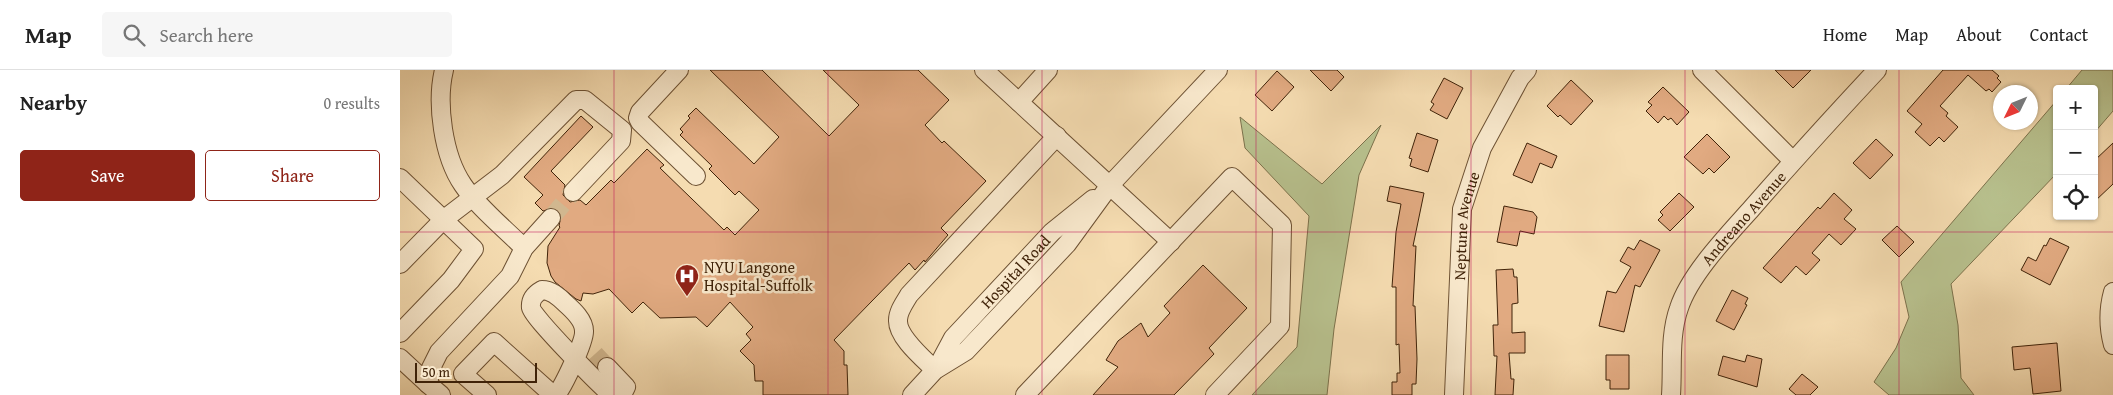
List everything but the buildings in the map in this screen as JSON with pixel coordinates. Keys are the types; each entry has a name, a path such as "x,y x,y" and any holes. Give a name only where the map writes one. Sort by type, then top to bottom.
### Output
{"street":[{"path":"444,70 440,86 442,122 449,153 462,184 524,248"},
{"path":"679,70 640,112 638,118 696,176"},
{"path":"984,70 1172,242"},
{"path":"1019,102 1048,70"},
{"name":"Hospital Road","path":"912,395 935,370 966,351 1067,244 1110,185 1218,70"},
{"name":"Neptune Avenue","path":"1454,395 1462,209 1482,148 1520,78 1527,70"},
{"path":"1702,70 1792,160"},
{"name":"Andreano Avenue","path":"1671,395 1673,327 1679,307 1688,288 1726,238 1792,160 1877,70"},
{"path":"400,264 443,220 502,175 576,100 585,100 622,130 621,141 573,192"},
{"path":"935,370 904,338 898,321 901,308 909,295 1057,136"},
{"path":"1026,395 1232,177 1282,225 1280,326 1215,395"},
{"path":"400,178 474,250 451,280 400,333"},
{"path":"435,389 430,368 439,352 510,276 524,248 551,218"},
{"path":"2113,292 2109,309 2109,332 2113,345"},
{"path":"487,395 463,374 494,342 554,395 561,389 584,351 612,395"},
{"path":"400,358 435,389"},
{"path":"607,367 626,387 622,395"}],"green space":[{"path":"2082,70 2113,70 2113,111 2098,128 2098,85 2069,85"},
{"path":"2053,105 2053,177 1951,284 1958,325 1961,378 1974,395 1889,395 1874,382 1896,348 1909,317 1901,282 2031,130 2038,130 2038,122"},
{"path":"1240,117 1322,184 1381,125 1359,175 1334,329 1327,395 1252,395 1297,347 1309,216 1245,148"}],"tunnel":[{"path":"551,218 573,192"},
{"path":"595,354 607,367"}],"place":[{"name":"NYU Langone Hospital-Suffolk","path":"687,297"}]}
